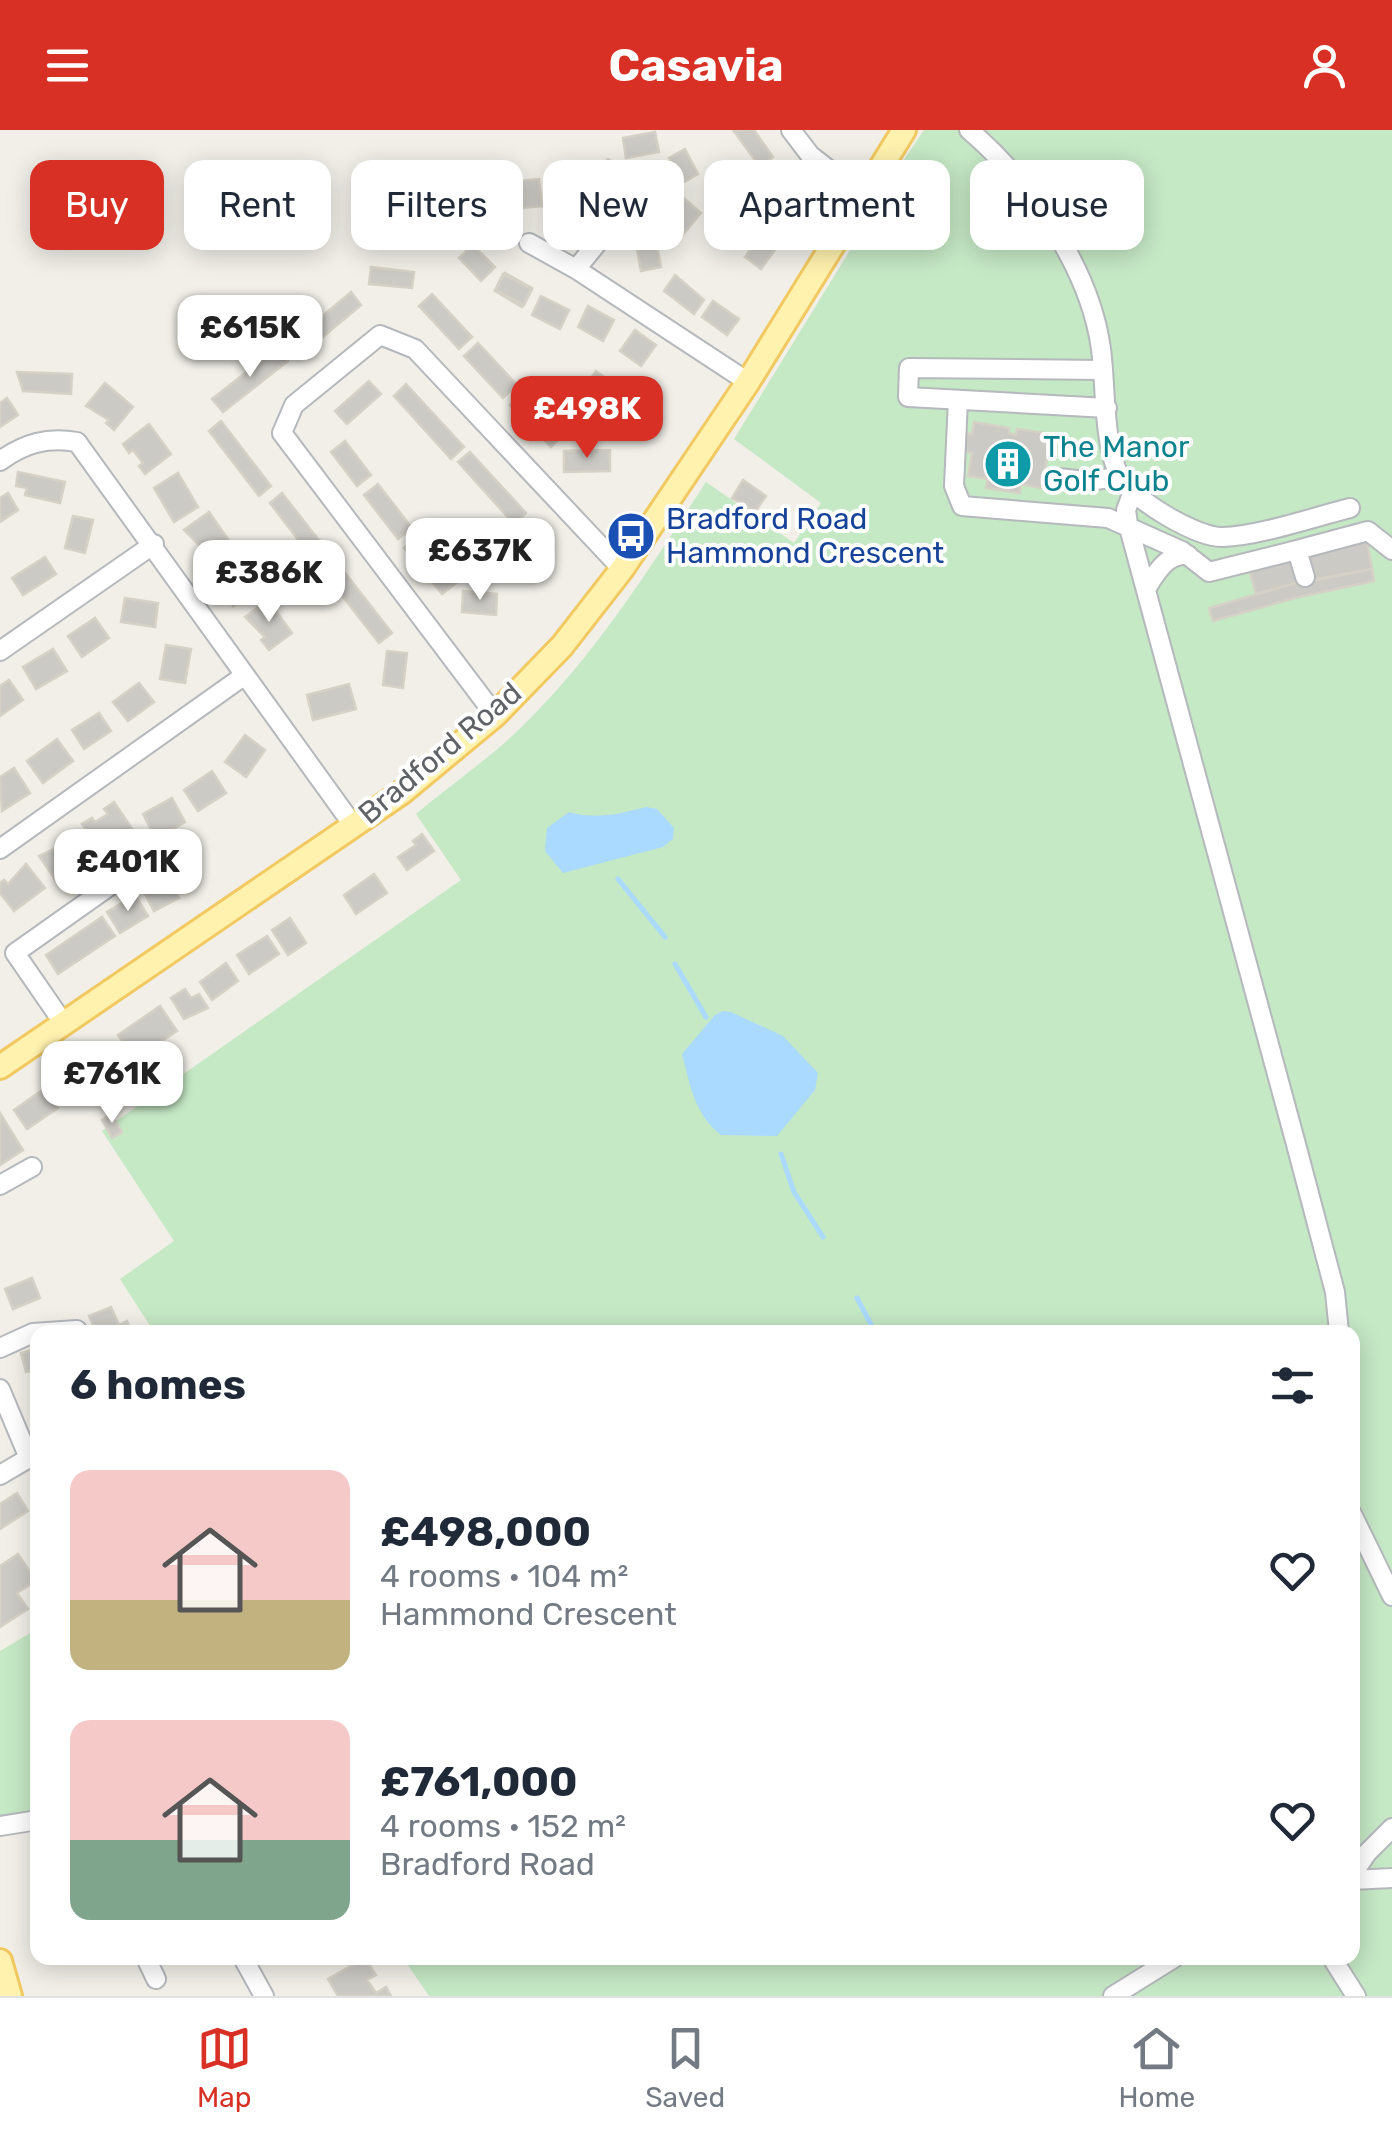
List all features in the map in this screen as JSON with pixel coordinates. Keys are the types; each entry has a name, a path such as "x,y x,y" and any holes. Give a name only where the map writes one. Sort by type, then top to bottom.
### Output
{"main road":[{"name":"Bradford Road","path":"884,160 904,130"},
{"name":"Bradford Road","path":"0,1067 401,792 495,715 562,646 622,569 748,382 828,250"},
{"path":"0,1961 10,1996"}],"street":[{"path":"791,130 816,160"},
{"path":"970,130 1016,180 1062,246 1092,310 1107,408 1126,484 1128,524 1325,1256 1338,1325"},
{"path":"529,244 576,270 748,382"},
{"path":"576,270 592,250"},
{"path":"495,715 282,433 294,405 380,335 415,349 622,569"},
{"path":"1104,370 908,368 908,397 1107,408"},
{"path":"958,400 959,447 954,486 962,506 1085,514 1128,524 1188,555 1204,570 1216,572 1368,531 1392,550"},
{"path":"0,461 18,448 52,437 78,442 354,825"},
{"path":"1058,478 1126,484 1174,520 1223,537 1350,508"},
{"path":"0,651 154,544"},
{"path":"1297,550 1305,577"},
{"path":"1146,589 1166,562 1178,554 1188,555"},
{"path":"0,849 245,675"},
{"path":"64,1024 14,953 121,878"},
{"path":"0,1185 32,1167"},
{"path":"0,1348 30,1333"},
{"path":"0,1389 30,1452"},
{"path":"0,1475 30,1460"},
{"path":"1360,1530 1392,1596"},
{"path":"0,1826 30,1821"},
{"path":"1360,1865 1392,1828"},
{"path":"1360,1878 1392,1878"},
{"path":"149,1965 156,1979"},
{"path":"247,1965 264,1996"},
{"path":"1113,1996 1163,1965"},
{"path":"1336,1965 1356,1996"}],"green space":[{"path":"924,130 1392,130 1392,1996 429,1996 408,1965 1360,1965 1360,1325 150,1325 120,1279 174,1241 102,1131 461,880 416,814 511,737 567,679 616,616 706,482 794,543 821,503 734,439 850,250 950,250 950,160 904,160"},
{"path":"30,1633 30,1821 0,1826 0,1651"}],"water":[{"path":"646,807 657,809 674,828 673,839 663,847 563,873 545,851 547,828 569,812 598,816"},
{"path":"723,1011 783,1036 818,1073 815,1090 777,1136 721,1135 694,1098 682,1054 715,1015"}],"building":[{"path":"733,130 754,130 773,157 755,160"},
{"path":"655,132 659,152 626,158 623,138"},
{"path":"685,149 698,174 684,182 684,160 669,158"},
{"path":"539,179 542,206 523,208 523,180"},
{"path":"684,198 701,213 684,233"},
{"path":"468,250 478,250 495,267 481,281 459,258"},
{"path":"637,250 658,250 661,267 641,271"},
{"path":"750,250 775,250 761,269 745,257"},
{"path":"371,267 414,272 412,288 369,284"},
{"path":"505,273 532,288 522,307 495,291"},
{"path":"503,274 532,289 524,305 495,290"},
{"path":"675,275 704,300 694,314 664,291"},
{"path":"351,292 361,305 299,357 289,344"},
{"path":"432,294 472,337 459,349 419,306"},
{"path":"541,296 569,310 560,329 532,315"},
{"path":"713,301 739,319 727,335 702,317"},
{"path":"588,306 614,320 603,341 578,327"},
{"path":"635,330 656,345 641,366 620,351"},
{"path":"478,343 517,385 503,398 464,356"},
{"path":"277,348 288,361 223,412 212,399"},
{"path":"596,371 622,390 598,423 581,410 587,401 579,395"},
{"path":"17,372 72,374 71,394 23,391"},
{"path":"369,381 381,394 347,424 335,411"},
{"path":"105,383 133,407 114,430 106,423 109,420 86,406"},
{"path":"406,384 464,447 451,459 394,396"},
{"path":"524,392 565,433 551,447 510,405"},
{"path":"7,398 18,415 0,427 0,403"},
{"path":"221,421 271,486 259,496 209,431"},
{"name":"The Manor Golf Club","path":"974,422 1009,428 1009,433 1016,435 1017,429 1051,434 1042,488 1021,484 1020,493 986,488 988,479 968,476 972,453 962,451 965,433 972,434"},
{"path":"149,424 171,454 145,474 139,466 143,463 123,444"},
{"path":"345,441 371,475 357,486 331,452"},
{"path":"610,450 610,471 564,472 564,451"},
{"path":"470,452 526,513 514,524 458,462"},
{"path":"18,472 65,482 60,503 25,495 27,488 16,486"},
{"path":"178,473 198,507 174,522 154,488"},
{"path":"743,480 766,496 755,512 732,498"},
{"path":"378,484 412,528 398,539 364,495"},
{"path":"8,493 18,510 0,522 0,498"},
{"path":"282,493 332,557 319,567 270,503"},
{"path":"209,512 230,542 205,560 200,553 204,550 184,530"},
{"path":"73,516 93,520 85,553 65,548"},
{"path":"524,531 537,531 534,575 513,576 512,541 524,541"},
{"path":"418,536 456,583 442,594 404,548"},
{"path":"1367,541 1372,569 1311,581 1305,552"},
{"path":"45,557 56,574 23,595 12,578"},
{"path":"236,558 257,589 233,606 211,575"},
{"path":"1292,559 1296,583 1256,594 1249,570"},
{"path":"342,569 392,633 379,643 329,579"},
{"path":"1372,569 1374,581 1213,621 1209,608 1296,583"},
{"path":"463,591 497,594 496,615 462,612"},
{"path":"125,598 158,603 155,627 121,622"},
{"path":"268,600 292,633 269,650 261,640 265,637 245,617"},
{"path":"95,618 109,638 82,657 68,636"},
{"path":"166,645 191,649 185,683 160,679"},
{"path":"53,649 67,671 36,689 23,667"},
{"path":"387,651 407,653 403,688 383,685"},
{"path":"9,680 23,700 0,716 0,686"},
{"path":"139,683 154,702 128,721 113,702"},
{"path":"349,684 356,709 313,720 307,695"},
{"path":"99,713 111,731 84,749 72,730"},
{"path":"245,735 265,750 246,777 225,762"},
{"path":"57,739 73,761 43,783 27,761"},
{"path":"14,768 30,793 2,811 0,777"},
{"path":"212,771 226,793 198,811 184,790"},
{"path":"172,798 185,822 156,839 143,814"},
{"path":"114,802 135,833 103,855 82,824 108,814 104,809"},
{"path":"71,833 88,858 56,881 39,856 63,845 60,841"},
{"path":"422,834 434,851 407,870 398,857 416,845 413,841"},
{"path":"26,864 45,888 14,911 0,893 0,883 4,880 8,884"},
{"path":"165,874 179,898 154,911 141,887"},
{"path":"374,874 387,893 356,914 344,895"},
{"path":"135,895 148,916 120,933 107,912"},
{"path":"102,917 115,936 58,974 46,955"},
{"path":"290,918 306,943 288,955 272,930"},
{"path":"267,936 279,954 249,974 237,955"},
{"path":"226,963 238,981 212,1000 200,982"},
{"path":"185,989 191,998 199,994 208,1008 184,1019 171,998"},
{"path":"160,1006 177,1031 135,1059 118,1035"},
{"path":"110,1045 123,1064 87,1087 74,1068"},
{"path":"45,1088 58,1108 27,1129 14,1110"},
{"path":"0,1113 23,1150 0,1165"},
{"path":"111,1114 122,1132 112,1138 102,1120"},
{"path":"32,1278 40,1298 13,1309 5,1289"},
{"path":"111,1307 119,1325 93,1325 89,1316"},
{"path":"30,1350 30,1371 26,1372 21,1353"},
{"path":"17,1493 28,1511 0,1529 0,1504"},
{"path":"18,1554 30,1572 30,1585 17,1593 28,1609 0,1627 0,1566"},
{"path":"353,1965 370,1965 376,1975 367,1980 376,1993 386,1987 391,1996 338,1996 328,1979"}],"waterway":[{"path":"618,879 665,937"},
{"path":"675,964 706,1017"},
{"path":"781,1154 794,1192 823,1237"},
{"path":"857,1298 871,1325"}],"place":[{"name":"The Manor Golf Club","path":"1008,464"},
{"name":"Bradford Road Hammond Crescent","path":"631,536"}]}
